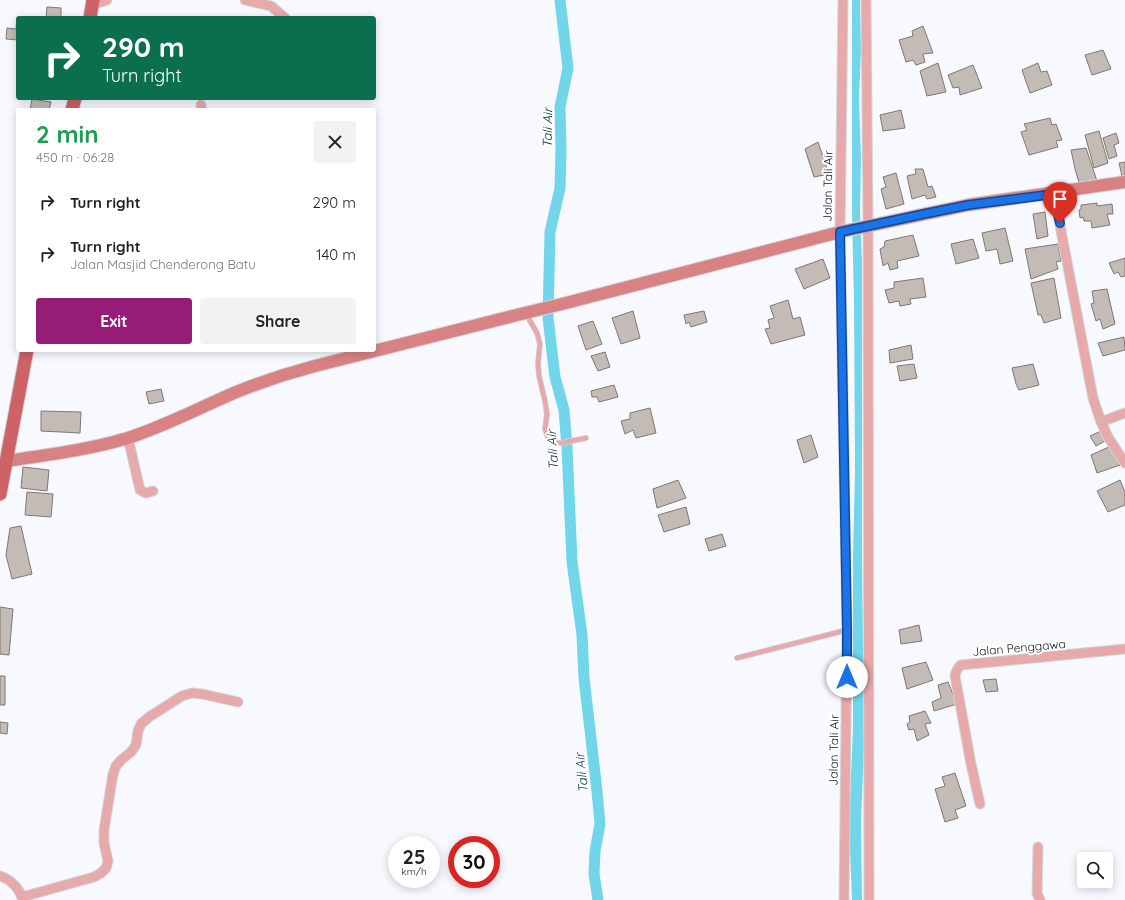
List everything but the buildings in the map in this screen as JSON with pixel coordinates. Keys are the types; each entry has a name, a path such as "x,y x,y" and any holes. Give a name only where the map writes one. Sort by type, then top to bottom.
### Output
{"main road":[{"path":"90,16 93,2"},
{"path":"0,494 3,461 27,352"}],"street":[{"path":"93,2 107,0"},
{"path":"245,0 273,7 283,16"},
{"name":"Jalan Tali Air","path":"843,0 842,232 847,630 844,900"},
{"path":"866,0 868,226 869,900"},
{"path":"376,350 868,226 968,205 1054,194 1125,182"},
{"path":"1054,194 1093,398 1108,437 1125,463"},
{"path":"3,461 59,454 128,438 156,428 236,392 281,375 369,352"},
{"path":"1101,422 1125,413"},
{"path":"128,438 140,490 146,493 153,491"},
{"name":"Jalan Penggawa","path":"980,804 955,676 956,670 962,665 1125,650"},
{"path":"0,876 14,883 23,899 94,877 101,873 106,868 108,861 104,843 104,830 113,774 116,766 131,752 136,745 141,724 149,716 182,696 192,693 238,702"},
{"path":"1038,847 1037,893 1040,900"}],"lane":[{"path":"525,312 537,334 540,344 538,363 539,376 545,401 545,429 548,437 554,442 561,443 586,438"},
{"path":"736,658 847,630"}],"water":[{"path":"852,0 860,0 861,50 859,98 862,260 862,553 864,747 861,822 862,900 852,900 849,823 853,728 853,555 855,471 852,215"}],"waterway":[{"name":"Tali Air","path":"560,0 568,68 560,107 560,188 550,232 548,318 555,377 564,410 572,562 582,635 584,678 600,824 595,851 594,874 598,900"}],"route":[{"path":"847,677 840,232 968,205 1054,194 1060,223"}]}
